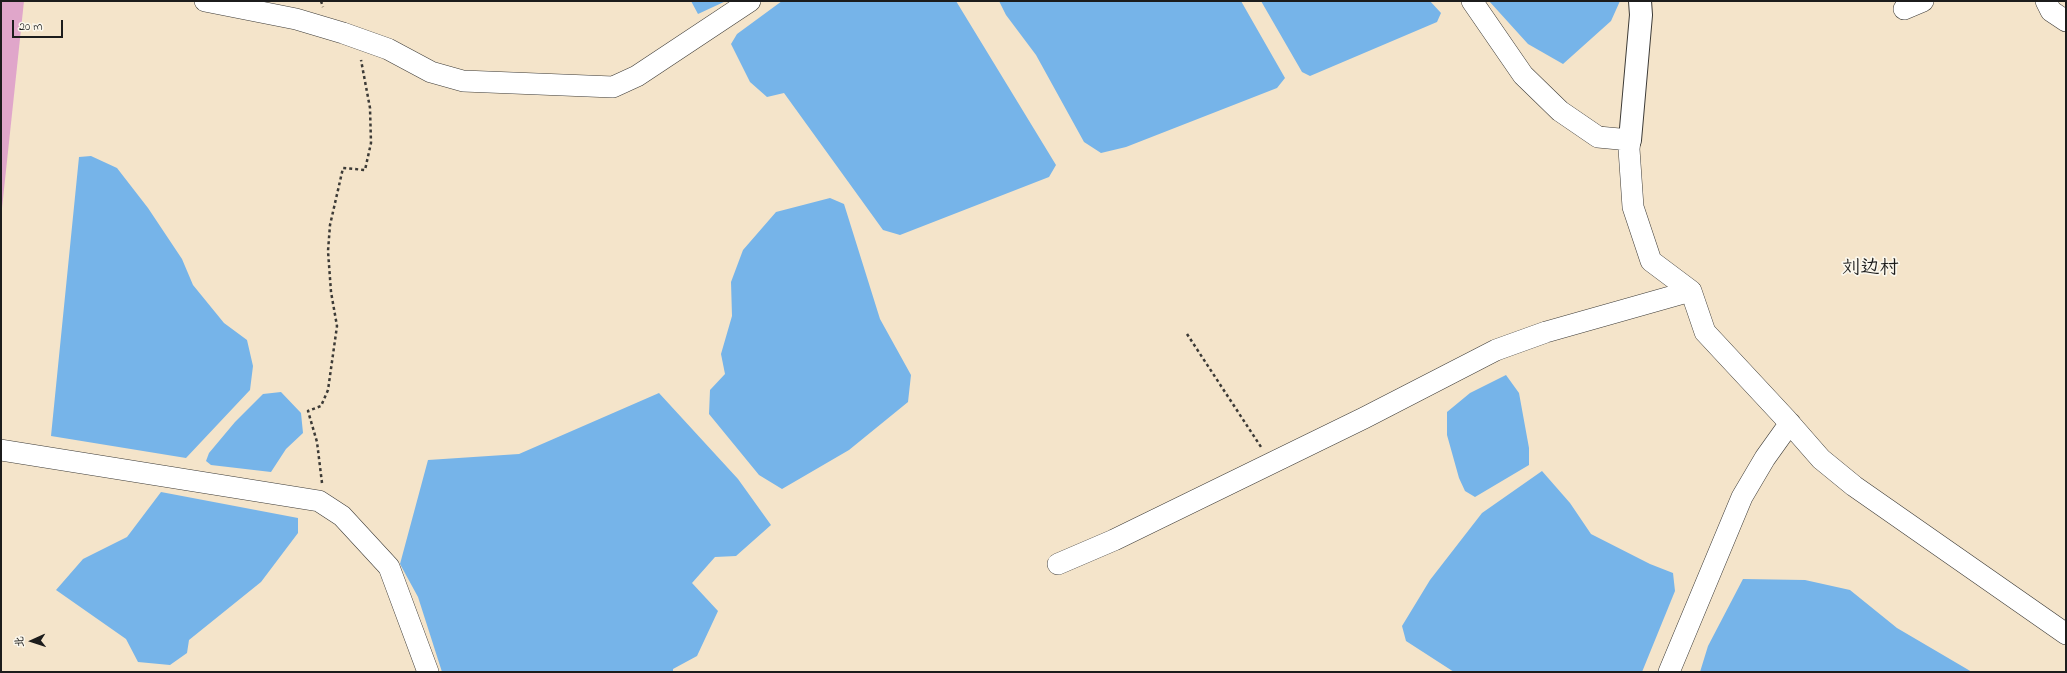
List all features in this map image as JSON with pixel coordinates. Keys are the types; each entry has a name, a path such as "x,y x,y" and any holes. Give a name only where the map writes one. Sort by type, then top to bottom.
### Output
{"street":[{"path":"205,1 296,19 388,49 431,72 463,81 613,87 637,76 750,1"},
{"path":"1472,1 1523,75 1560,111 1598,136 1630,140"},
{"path":"1640,1 1641,15 1629,149 1633,207 1651,261 1691,292 1705,332 1790,423 1821,459 1854,486 2066,634"},
{"path":"2046,1 2051,11 2066,21"},
{"path":"1058,564 1114,540 1364,418 1496,350 1546,332 1691,292"},
{"path":"1669,672 1742,497 1765,458 1790,423"},
{"path":"1,450 318,501 342,516 389,567 428,672"}],"path":[{"path":"318,501 323,481 317,442 308,412 321,406 328,390 337,326 330,292 328,251 330,225 343,168 365,170 371,143 370,108 361,64 363,40"},
{"path":"1187,334 1271,463"}],"water":[{"path":"691,1 726,1 698,14"},
{"path":"782,1 956,1 1056,165 1049,177 900,235 883,230 784,93 767,97 750,82 731,44 737,34"},
{"path":"999,1 1241,1 1285,78 1277,88 1126,147 1101,153 1084,142 1036,55 1006,15"},
{"path":"1261,1 1430,1 1441,13 1437,22 1310,76 1302,72"},
{"path":"1489,1 1620,1 1611,21 1563,64 1528,44"},
{"path":"91,156 117,168 148,208 182,259 193,285 224,323 247,340 253,366 250,390 186,458 51,436 79,157"},
{"path":"830,198 844,204 880,319 911,375 908,402 849,450 782,489 759,475 709,414 710,390 725,374 721,354 732,316 731,282 743,250 776,212"},
{"path":"1506,375 1519,393 1529,448 1529,465 1475,497 1465,491 1459,478 1447,435 1447,412 1470,393"},
{"path":"281,392 301,413 303,433 286,449 271,472 211,465 206,461 209,453 235,422 263,394"},
{"path":"659,393 738,479 771,525 736,556 715,557 692,583 718,611 697,656 673,669 673,672 442,672 418,597 400,564 428,460 519,454"},
{"path":"1542,471 1570,503 1591,534 1650,564 1673,573 1675,591 1642,672 1454,672 1406,641 1402,626 1430,580 1482,513"},
{"path":"161,492 298,518 298,533 261,582 189,640 187,653 170,665 138,662 126,639 56,590 83,559 127,537"},
{"path":"1743,579 1805,580 1850,590 1897,628 1972,672 1700,672 1708,646"}],"building":[{"path":"1,1 24,1 2,208 1,208"}],"district":[{"name":"刘边村","path":"1870,270"}]}
